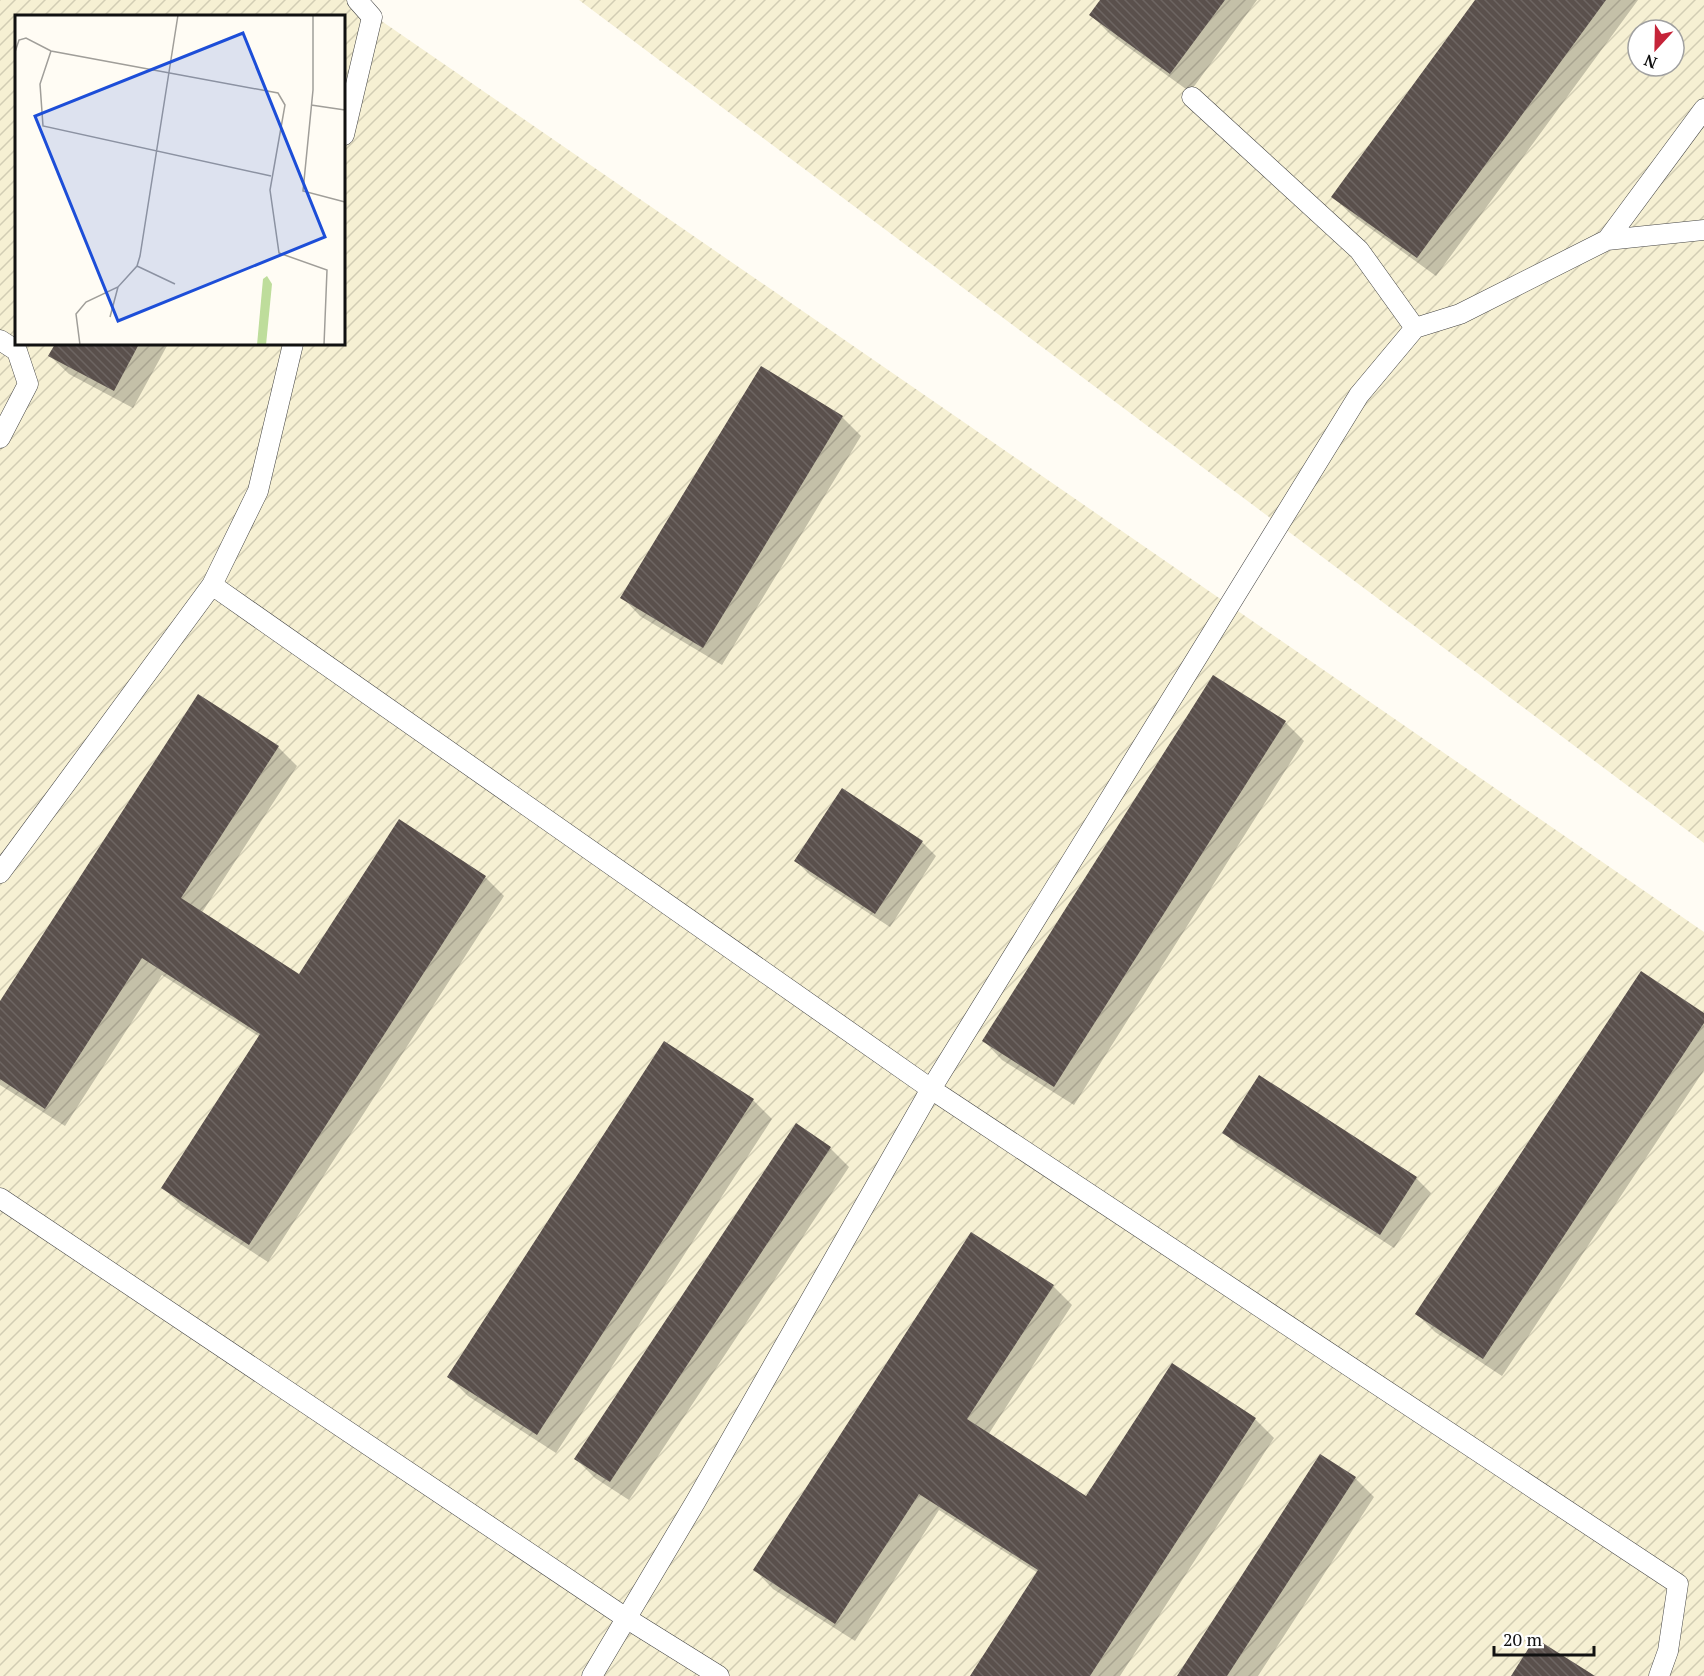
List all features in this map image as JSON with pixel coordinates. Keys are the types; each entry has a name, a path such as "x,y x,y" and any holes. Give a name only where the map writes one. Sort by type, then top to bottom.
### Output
{"lane":[{"path":"345,131 372,17 357,0"},
{"path":"1192,97 1359,250 1415,328"},
{"path":"1606,240 1704,108"},
{"path":"592,1676 696,1501 932,1089 1359,395 1415,328 1460,314 1606,240 1704,230"},
{"path":"0,340 17,351 28,384 0,438"},
{"path":"0,873 212,585 258,491 293,345"},
{"path":"212,585 932,1089 1678,1584 1668,1652 1659,1676"},
{"path":"0,1198 626,1618 719,1676"}],"shaded area":[{"path":"0,0 351,0 1704,932 1704,1676 0,1676"},
{"path":"579,0 1704,0 1704,843"}],"building":[{"path":"1100,0 1225,0 1170,74 1089,15"},
{"path":"1475,0 1606,0 1417,258 1331,197"},
{"path":"54,345 138,345 114,391 48,356"},
{"path":"761,366 843,416 703,648 620,598"},
{"path":"1213,675 1286,721 1054,1087 982,1041"},
{"path":"198,694 279,746 181,898 299,974 399,819 486,876 249,1245 161,1188 260,1034 142,958 45,1109 0,1079 0,1001"},
{"path":"842,788 923,841 875,914 794,861"},
{"path":"1641,971 1704,1013 1704,1023 1483,1359 1415,1314"},
{"path":"664,1041 754,1099 537,1435 447,1377"},
{"path":"1259,1075 1417,1177 1380,1235 1222,1133"},
{"path":"796,1123 831,1147 610,1482 574,1459"},
{"path":"971,1232 1054,1285 967,1419 1086,1496 1172,1363 1256,1418 1090,1676 970,1676 1038,1570 919,1494 835,1624 753,1570"},
{"path":"1320,1454 1356,1477 1227,1676 1177,1676"},
{"path":"1535,1638 1595,1676 1511,1676"}]}
